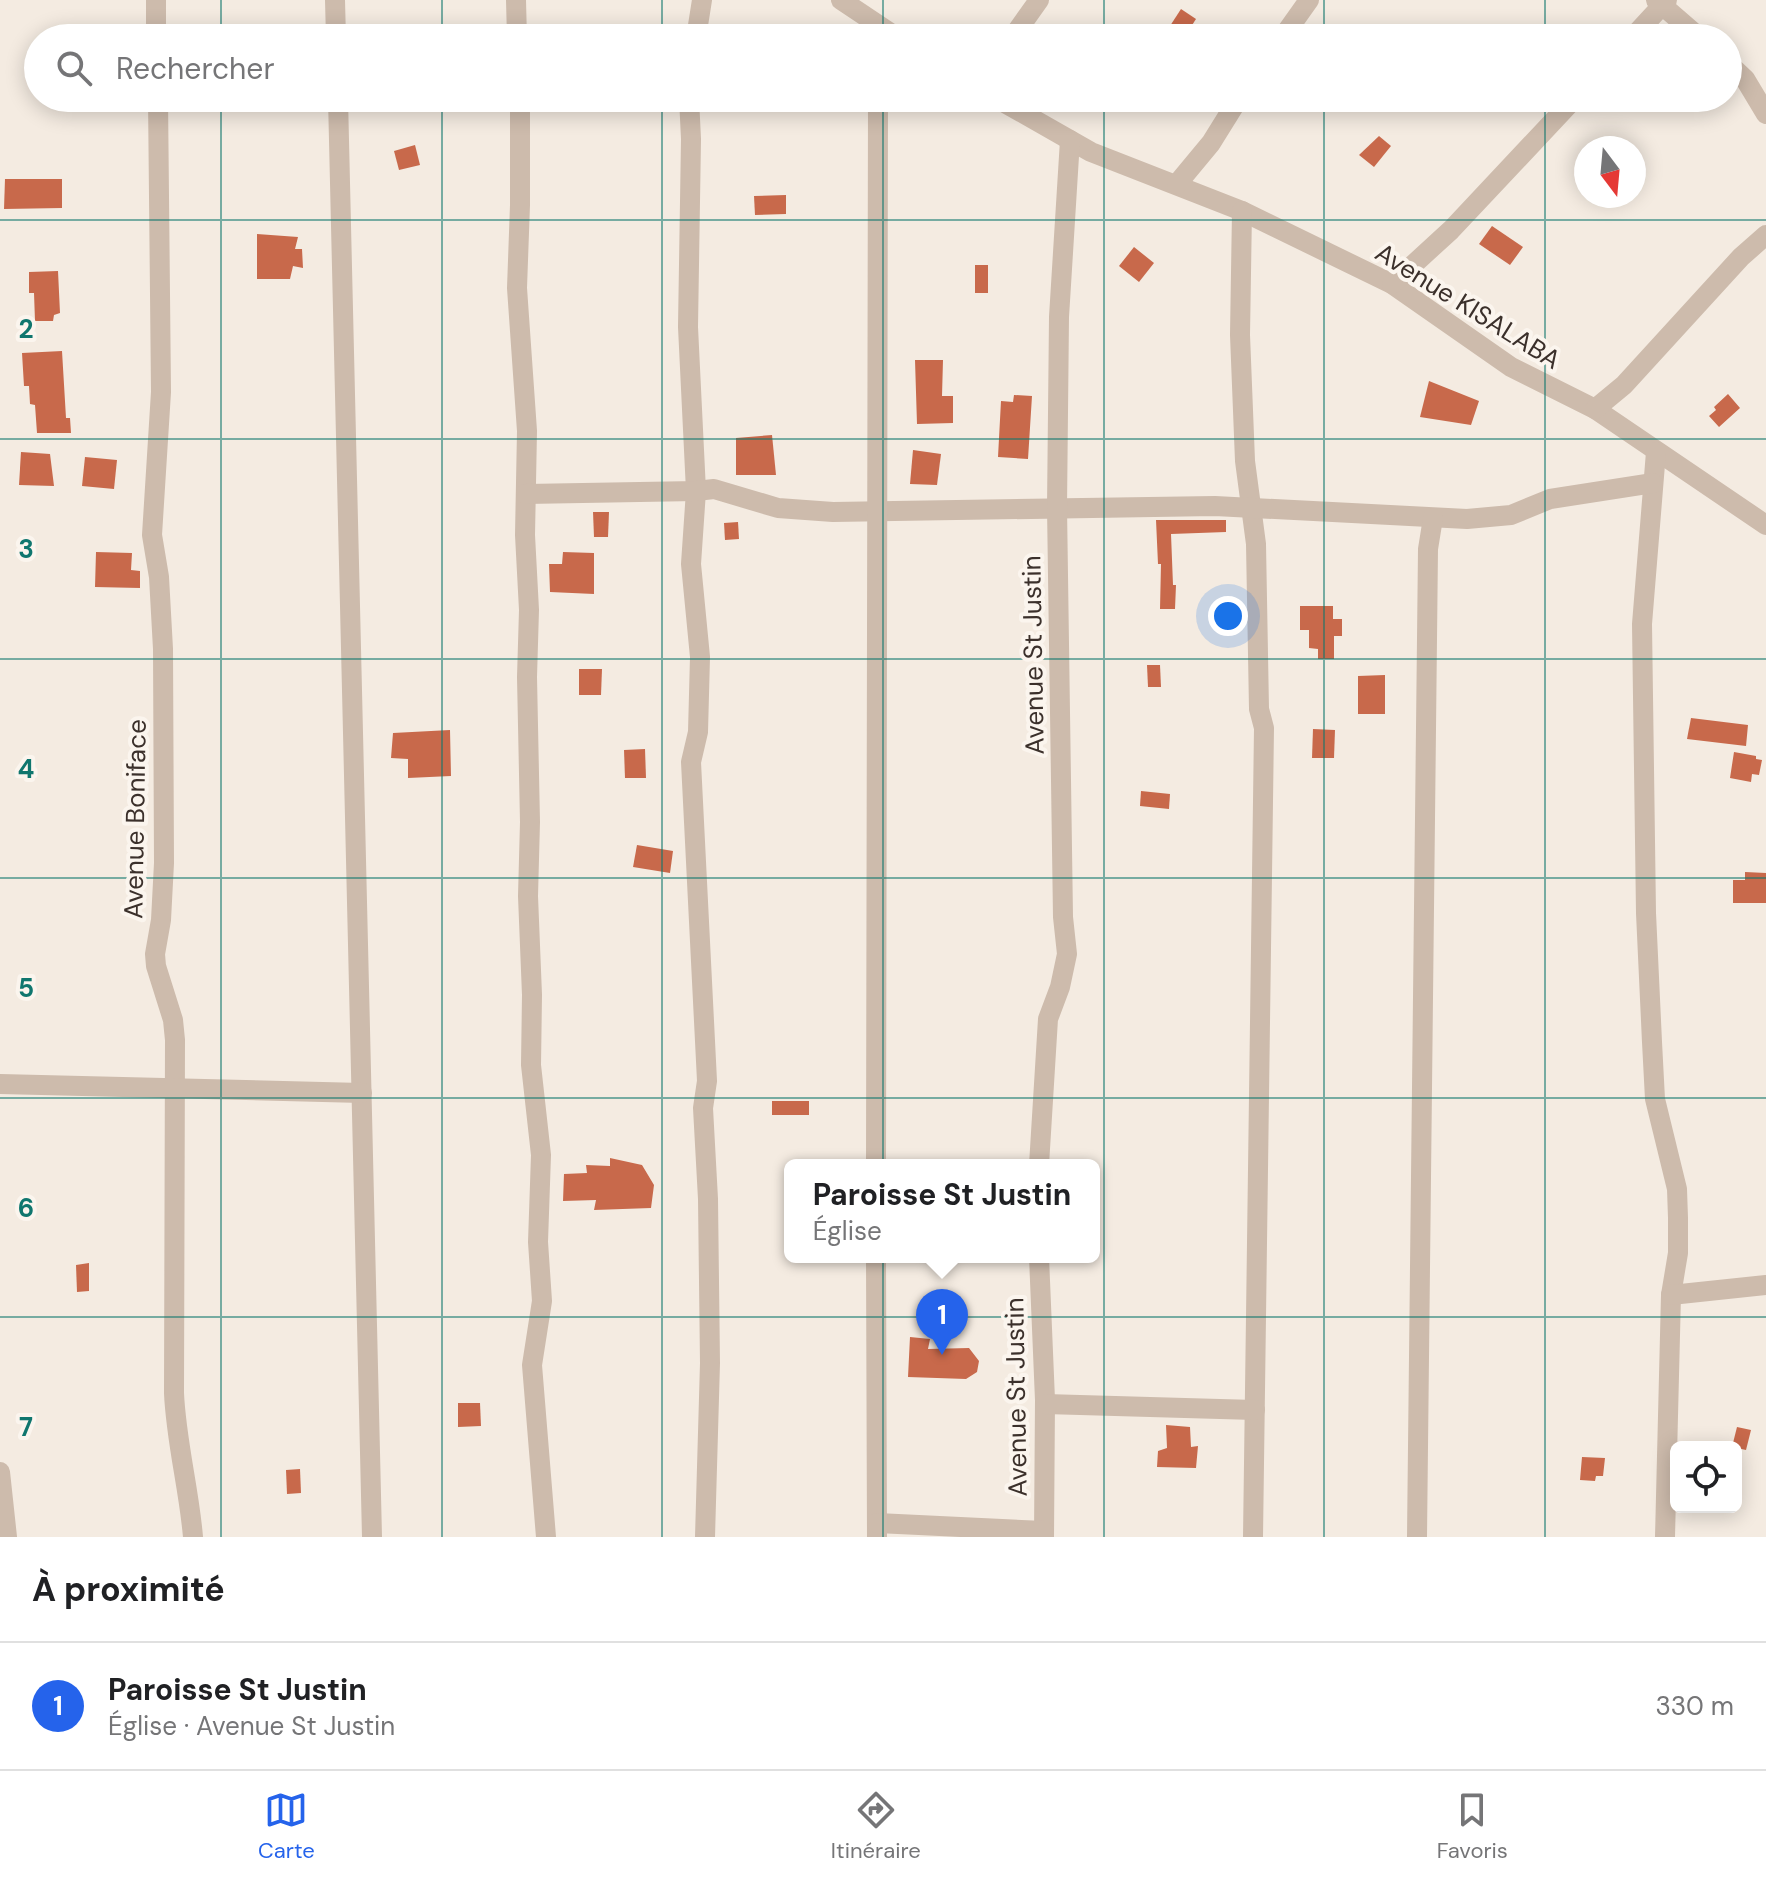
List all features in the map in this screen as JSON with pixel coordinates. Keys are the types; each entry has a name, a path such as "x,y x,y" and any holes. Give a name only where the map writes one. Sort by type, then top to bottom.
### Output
{"street":[{"path":"156,0 156,24"},
{"path":"335,0 336,24"},
{"path":"516,0 517,24"},
{"path":"698,24 702,0"},
{"path":"841,0 869,24"},
{"path":"1022,24 1039,0"},
{"path":"1292,24 1309,0"},
{"path":"1644,24 1662,2 1685,24"},
{"path":"1742,76 1766,114"},
{"name":"Avenue Boniface","path":"158,112 161,392 152,535 159,577 163,649 164,863 161,920 155,954 173,1020 175,1417 189,1494 193,1537"},
{"path":"338,112 372,1537"},
{"path":"520,112 517,288 527,431 531,1065 541,1155 538,1242 542,1301 532,1365 546,1537"},
{"path":"690,112 688,327 696,491 691,564 700,657 698,732 691,762 707,1081 703,1108 708,1199 710,1363 705,1537"},
{"path":"876,1159 878,112"},
{"name":"Avenue KISALABA","path":"1021,112 1070,140 1242,211 1392,284 1511,367 1595,409 1766,525"},
{"path":"1177,184 1211,143 1230,112"},
{"path":"1392,284 1451,230 1562,112"},
{"name":"Avenue St Justin","path":"1039,1159 1048,1019 1060,987 1067,954 1063,917 1057,507 1059,317 1070,140"},
{"path":"1242,211 1240,335 1245,461 1252,508 1260,639 1259,709 1264,728 1253,1537"},
{"path":"1595,409 1624,385 1741,257 1766,235"},
{"path":"1656,452 1642,624 1646,913 1655,1099 1677,1189 1678,1253 1671,1295 1665,1537"},
{"path":"526,494 714,489 778,508 833,512 1057,507 1252,508 1467,519 1511,515 1550,499 1653,483"},
{"path":"1417,1537 1428,549 1433,518"},
{"path":"0,1084 362,1093"},
{"path":"876,1263 877,1530 1044,1534"},
{"name":"Avenue St Justin","path":"1039,1263 1045,1404 1044,1534"},
{"path":"1671,1295 1766,1285"},
{"path":"1045,1404 1255,1410"},
{"path":"0,1472 7,1537"}],"building":[{"path":"1181,9 1196,19 1193,24 1171,24"},
{"path":"1379,136 1391,146 1374,167 1359,155"},
{"path":"415,145 420,165 399,170 394,151"},
{"path":"5,179 62,179 62,208 4,209"},
{"path":"786,195 786,214 755,215 754,196"},
{"path":"1492,226 1523,247 1510,265 1479,244"},
{"path":"257,234 298,237 295,249 302,249 303,268 293,266 290,279 257,279"},
{"path":"1134,247 1154,263 1139,282 1119,266"},
{"path":"975,265 988,265 988,293 975,293"},
{"path":"58,271 60,313 54,315 53,321 35,321 34,293 29,293 29,272"},
{"path":"62,351 66,418 70,418 71,433 37,433 35,405 30,404 29,386 24,386 22,353"},
{"path":"915,360 943,360 942,396 953,396 953,423 917,424"},
{"path":"1429,381 1479,401 1471,425 1420,417"},
{"path":"1728,394 1740,408 1719,427 1709,416"},
{"path":"1014,395 1032,396 1028,459 998,457 1001,401 1013,402"},
{"path":"772,435 776,475 736,475 736,438"},
{"path":"913,450 941,454 937,485 910,484"},
{"path":"21,452 50,454 54,486 19,485"},
{"path":"85,457 117,460 114,489 82,486"},
{"path":"593,512 609,512 608,537 594,537"},
{"path":"1156,520 1226,520 1226,532 1171,534 1175,609 1160,609 1161,564 1158,564"},
{"path":"738,522 739,539 725,540 724,523"},
{"path":"96,552 132,553 131,570 140,571 140,588 95,587"},
{"path":"563,552 594,553 594,594 550,592 549,564 562,564"},
{"path":"1300,606 1333,606 1333,619 1342,619 1342,636 1334,636 1334,659 1318,659 1318,649 1309,648 1309,630 1300,630"},
{"path":"1147,665 1160,665 1161,687 1148,687"},
{"path":"579,669 602,669 601,695 579,695"},
{"path":"1385,675 1385,714 1358,714 1358,676"},
{"path":"1691,718 1748,725 1746,746 1687,739"},
{"path":"1313,729 1335,730 1334,758 1312,758"},
{"path":"450,730 451,776 408,778 408,759 391,758 393,733"},
{"path":"645,749 646,778 625,778 624,750"},
{"path":"1734,752 1762,760 1759,775 1752,774 1751,782 1730,778"},
{"path":"1141,791 1170,794 1169,809 1140,806"},
{"path":"637,845 673,851 670,873 633,867"},
{"path":"1745,872 1766,873 1766,903 1733,903 1733,880 1745,880"},
{"path":"772,1101 809,1101 809,1115 772,1115"},
{"path":"610,1158 642,1165 654,1185 651,1208 594,1210 596,1200 563,1201 564,1174 587,1173 586,1165 610,1166"},
{"path":"89,1263 89,1291 77,1292 76,1265"},
{"path":"910,1337 930,1339 928,1349 969,1348 979,1361 977,1372 966,1379 908,1377"},
{"path":"458,1403 480,1403 481,1426 458,1427"},
{"path":"1166,1425 1190,1427 1191,1447 1198,1446 1196,1468 1157,1467 1158,1451 1167,1448"},
{"path":"1737,1427 1751,1430 1746,1450 1742,1449 1742,1441 1734,1441"},
{"path":"1582,1457 1605,1458 1603,1476 1596,1476 1595,1481 1580,1480"},
{"path":"300,1469 301,1493 287,1494 286,1470"}],"place":[{"name":"Paroisse St Justin","path":"942,1355"}]}
